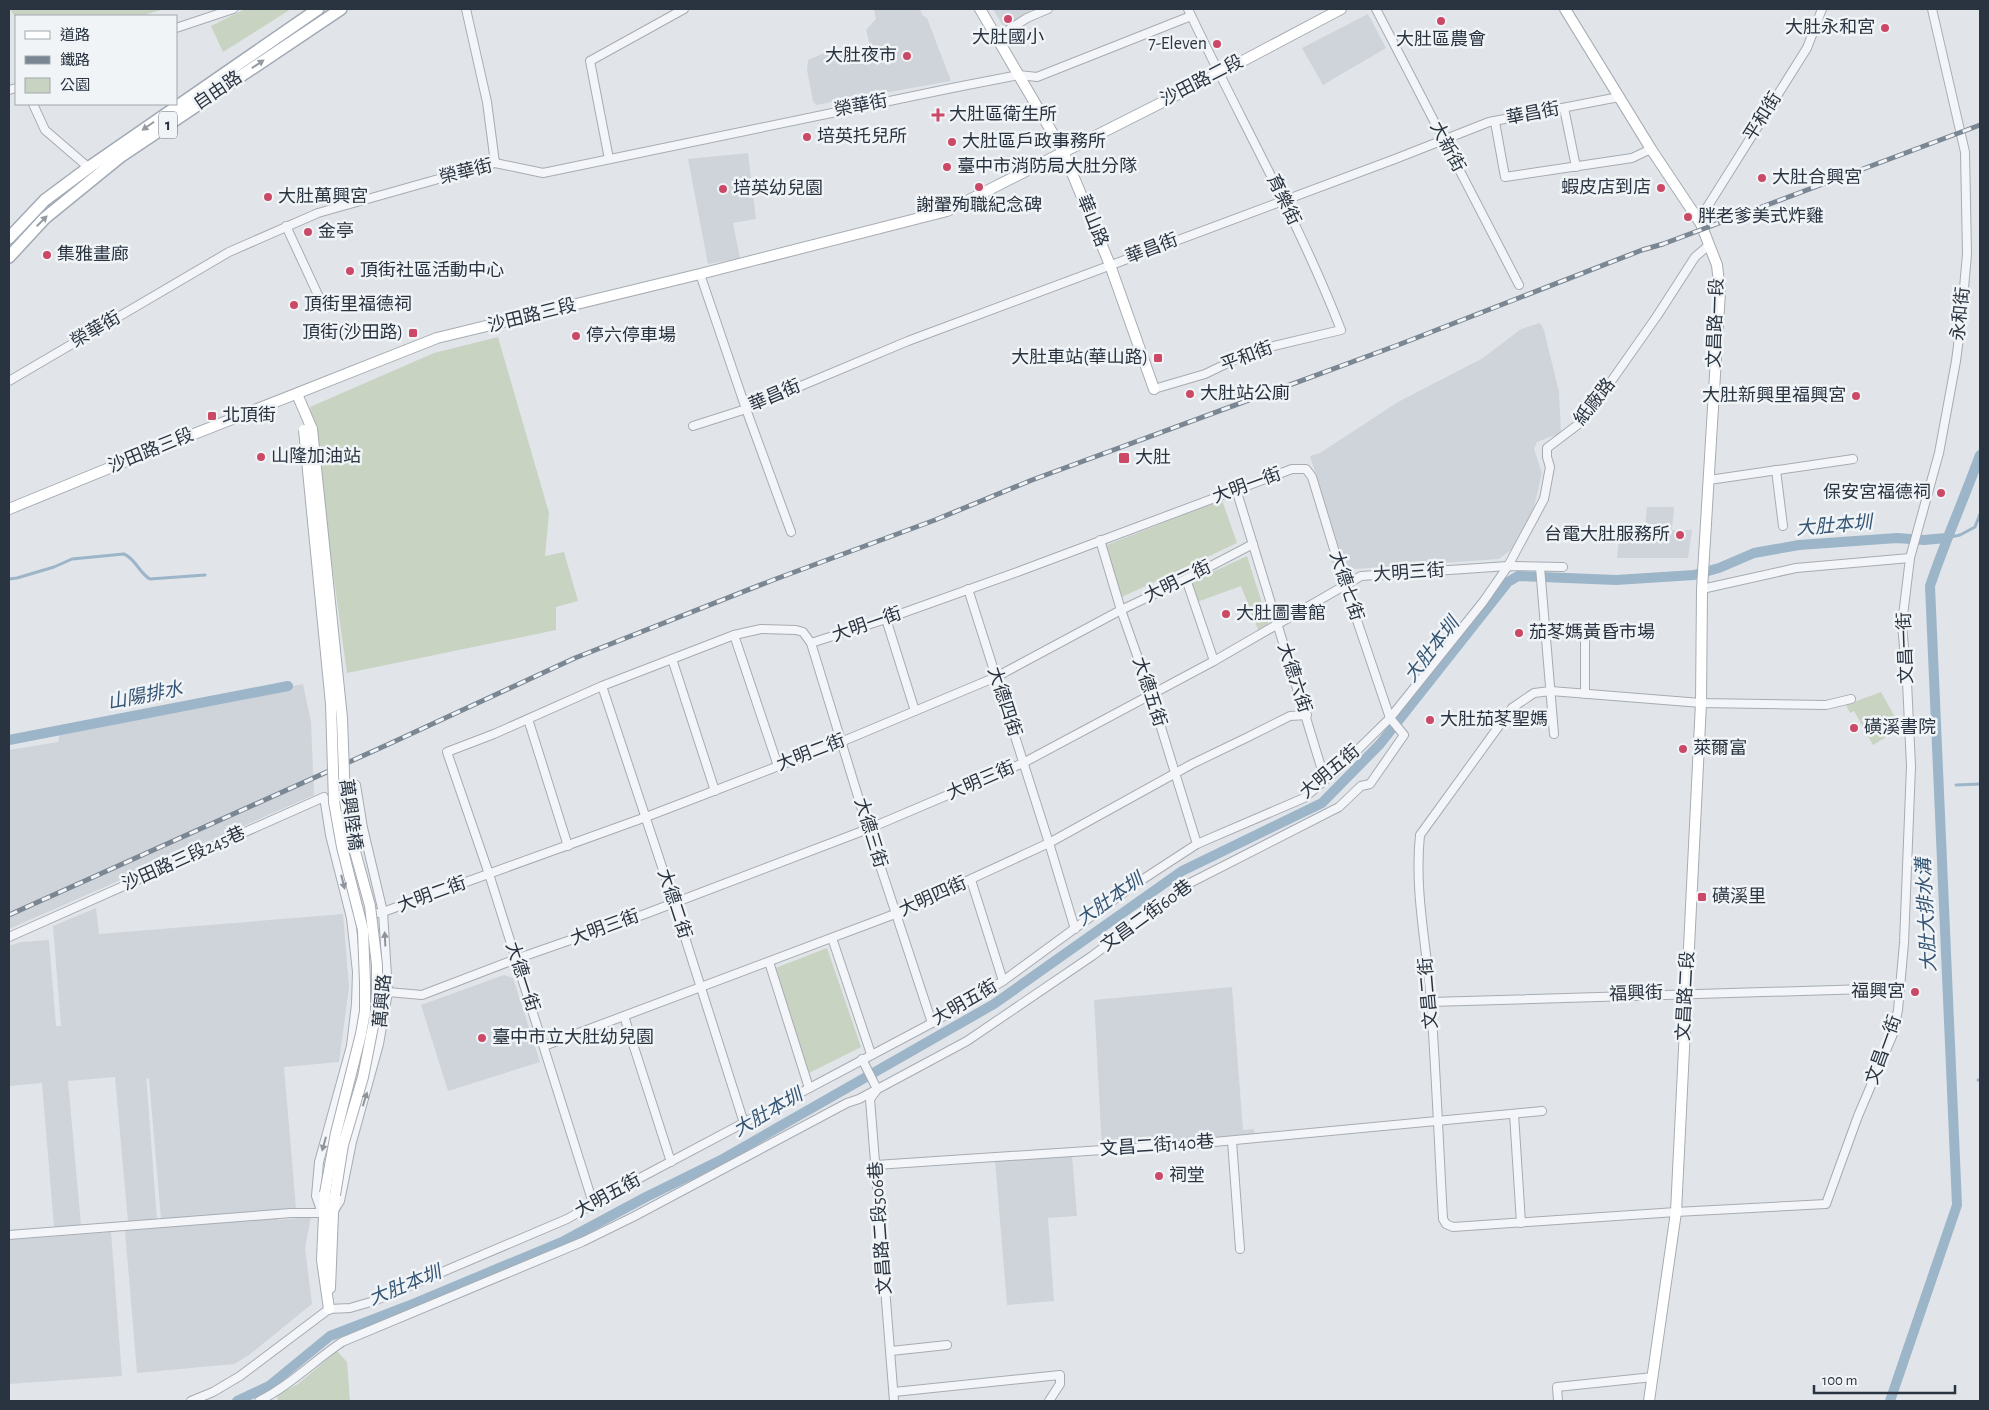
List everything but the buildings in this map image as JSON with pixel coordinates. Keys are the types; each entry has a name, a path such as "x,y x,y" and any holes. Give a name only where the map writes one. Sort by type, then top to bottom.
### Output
{"main road":[{"name":"自由路","path":"9,238 45,200 88,167 318,9"},
{"name":"自由路","path":"9,256 45,218 120,157 341,9"}],"street":[{"path":"178,27 233,9"},
{"path":"466,9 487,102 495,162"},
{"path":"609,159 590,61 684,9"},
{"name":"華山路","path":"980,9 1063,150 1110,265 1154,389"},
{"path":"997,37 1027,18 1048,9"},
{"name":"沙田路二段","path":"1063,150 1220,73 1341,9"},
{"name":"大新街","path":"1376,9 1519,285"},
{"name":"文昌路一段","path":"1565,9 1651,149 1701,224 1718,265 1720,292 1702,589"},
{"name":"平和街","path":"1701,224 1706,209 1807,48 1822,9"},
{"name":"永和街","path":"1910,558 1938,452 1956,361 1966,254 1965,152 1932,9"},
{"name":"榮華街","path":"9,381 229,252 318,213 495,162 543,173 814,115 1019,75 1038,76 1190,12"},
{"name":"育樂街","path":"1190,12 1283,200 1325,289 1341,330"},
{"name":"華昌街","path":"693,426 746,409 908,341 1489,122 1619,97"},
{"path":"33,105 45,130 88,167"},
{"path":"1564,108 1576,167"},
{"path":"1495,122 1505,177 1632,158 1651,149"},
{"name":"沙田路三段","path":"9,510 146,453 437,338 700,274 947,210 1063,150"},
{"path":"286,226 319,297"},
{"name":"紙廠路","path":"1508,566 1544,499 1550,467 1547,448 1584,420 1657,316 1695,257 1709,245"},
{"path":"700,274 746,409 791,532"},
{"name":"平和街","path":"1154,389 1205,374 1253,351 1341,330"},
{"path":"297,394 308,430"},
{"name":"萬興陸橋","path":"308,430 331,704 334,802 342,847 362,922 365,983 361,1034 336,1133 325,1192"},
{"name":"萬興陸橋","path":"308,430 342,718 345,801 351,837 370,906 377,965 377,1006 363,1077 343,1145 336,1195"},
{"path":"1709,480 1854,459"},
{"name":"大明一街","path":"447,752 602,686 734,635 761,629 796,630 803,632 811,643 886,619 1292,469"},
{"name":"大德七街","path":"1292,469 1306,469 1312,477 1345,584 1390,718"},
{"path":"1776,470 1783,526"},
{"name":"大德六街","path":"1236,489 1325,780"},
{"name":"大德五街","path":"1100,540 1197,844"},
{"name":"大明二街","path":"351,918 383,912 646,818 915,712 996,678 1121,610 1253,544"},
{"path":"1702,589 1796,568 1910,558"},
{"name":"文昌一街","path":"1676,1212 1826,1204 1858,1116 1893,1034 1900,988 1911,766 1908,682 1902,624 1910,558"},
{"name":"大明三街","path":"388,992 422,995 868,830 1023,762 1214,661 1361,576 1508,566 1563,567"},
{"name":"大明五街","path":"329,1309 350,1308 374,1302 567,1219 593,1203 932,1023 1003,981 1134,885 1197,844 1304,798 1390,718 1483,602 1508,566"},
{"path":"1540,566 1554,734"},
{"path":"1186,579 1214,661"},
{"name":"大德四街","path":"968,589 1050,843 1075,930"},
{"name":"文昌路二段","path":"1649,1401 1676,1212 1701,702 1702,589"},
{"path":"886,619 915,712"},
{"path":"734,635 778,766"},
{"path":"1584,639 1585,694"},
{"name":"大德三街","path":"811,643 868,830 932,1023"},
{"path":"672,659 715,791"},
{"name":"大德二街","path":"602,686 744,1123"},
{"name":"文昌二街","path":"1676,1212 1453,1227 1446,1224 1443,1218 1431,1002 1421,907 1420,835 1512,708 1534,693 1551,691 1701,702 1826,706 1851,699"},
{"name":"大明四街","path":"544,1046 895,914 1050,843 1192,764 1290,716 1306,715"},
{"name":"文昌二街60巷","path":"259,1401 279,1391 320,1357 342,1342 582,1242 967,1041 1092,956 1190,883 1339,807 1361,786 1370,784 1404,735 1390,718"},
{"path":"528,719 568,846"},
{"name":"大德一街","path":"447,752 489,874 593,1203"},
{"name":"萬興路","path":"328,1213 340,1201 352,1142 379,1044 388,992 383,912 363,828 356,785"},
{"name":"沙田路三段245巷","path":"9,937 324,797 330,835"},
{"path":"330,835 363,828"},
{"name":"萬興路","path":"328,1213 316,1196 319,1162 351,1046 356,1004 357,972 351,918 330,835"},
{"path":"971,880 1003,981"},
{"path":"832,938 871,1054"},
{"path":"769,962 809,1088"},
{"name":"福興街","path":"1431,1002 1900,988"},
{"path":"624,1016 671,1162"},
{"path":"862,1059 877,1089"},
{"name":"文昌路二段506巷","path":"877,1089 870,1099 894,1401"},
{"name":"文昌二街140巷","path":"876,1165 1232,1141 1542,1111"},
{"path":"1514,1114 1521,1223"},
{"path":"1232,1141 1240,1249"},
{"name":"萬興路","path":"325,1192 328,1213 322,1260 329,1309"},
{"name":"萬興路","path":"328,1213 336,1195"},
{"path":"9,1235 291,1213 328,1213"},
{"path":"191,1401 213,1392 240,1376 329,1309"},
{"path":"890,1351 947,1345"},
{"path":"894,1392 1060,1375 1060,1384 1049,1401"},
{"path":"1558,1401 1557,1387 1653,1377"}],"shaded area":[{"name":"大肚夜市","path":"874,9 920,9 922,15 927,18 951,81 816,105 813,101 807,70 808,60 827,52 845,51 874,61 866,30 876,19"},
{"name":"大肚國小","path":"993,9 1030,9 1031,12 1003,26"},
{"path":"1368,14 1386,48 1323,85 1302,48"},
{"name":"培英幼兒園","path":"748,153 756,219 733,223 740,258 708,264 688,159"},
{"path":"1540,323 1544,330 1559,392 1561,433 1537,442 1534,449 1542,473 1534,507 1512,549 1499,559 1354,569 1347,567 1344,563 1310,456 1320,453 1398,402 1483,358 1521,329"},
{"path":"1647,507 1674,507 1672,530 1692,530 1688,558 1617,558 1620,528 1645,530"},
{"path":"303,684 311,722 314,795 9,929 9,750 58,742 61,730"},
{"path":"96,908 99,934 343,914 349,987 339,1062 284,1067 296,1208 161,1219 149,1079 146,1078 157,1220 128,1222 115,1077 68,1081 81,1225 54,1227 42,1083 9,1086 9,946 21,942 49,940 56,1026 61,1026 53,926"},
{"name":"臺中市立大肚幼兒園","path":"504,975 513,978 540,1062 448,1091 421,1005"},
{"path":"1232,987 1243,1130 1254,1129 1255,1139 1102,1149 1094,1000"},
{"path":"1072,1155 1077,1216 1048,1218 1054,1301 1007,1305 995,1161"},
{"path":"311,1217 305,1248 312,1304 249,1355 234,1364 137,1373 125,1231"},
{"path":"111,1232 122,1376 9,1384 9,1240"}],"green space":[{"path":"10,9 164,9 144,15 15,16"},
{"path":"245,9 291,9 223,52 211,26"},
{"path":"498,337 549,513 545,556 564,552 578,601 556,607 556,630 347,673 310,407 434,353"},
{"path":"1222,500 1237,543 1122,597 1104,546"},
{"path":"1247,556 1270,628 1259,632 1241,586 1197,602 1189,583"},
{"path":"1881,692 1900,726 1899,733 1891,734 1873,745 1854,711 1850,713 1846,705"},
{"path":"827,948 861,1047 807,1074 773,969"},
{"path":"337,1351 347,1362 350,1401 278,1401 277,1395 298,1384"}],"waterway":[{"name":"大肚大排水溝","path":"1890,1401 1957,1205 1930,586 1980,455"},
{"name":"大肚本圳","path":"1946,538 1960,535 1975,527 1980,514"},
{"name":"大肚本圳","path":"237,1401 269,1386 330,1336 408,1306 564,1241 646,1197 721,1160 994,1004 1182,871 1322,803 1380,744 1508,582 1518,576 1616,580 1694,575 1719,568 1754,553 1799,545 1897,538 1924,540 1946,538"},
{"path":"9,579 54,567 72,559 124,554 132,559 150,579 205,575"},
{"name":"山陽排水","path":"9,740 288,686"},
{"path":"1956,785 1980,784"}],"railway":[{"path":"9,915 575,658 773,580 935,520 1032,480 1398,345 1642,250 1663,244 1980,125"}],"place":[{"name":"大肚國小","path":"1008,19"},
{"name":"大肚區農會","path":"1441,21"},
{"name":"大肚永和宮","path":"1885,28"},
{"name":"7-Eleven","path":"1217,44"},
{"name":"大肚夜市","path":"907,56"},
{"name":"大肚區衛生所","path":"938,115"},
{"name":"培英托兒所","path":"807,137"},
{"name":"大肚區戶政事務所","path":"952,142"},
{"name":"臺中市消防局大肚分隊","path":"947,167"},
{"name":"大肚合興宮","path":"1762,178"},
{"name":"謝翬殉職紀念碑","path":"979,187"},
{"name":"蝦皮店到店","path":"1661,188"},
{"name":"培英幼兒園","path":"723,189"},
{"name":"大肚萬興宮","path":"268,197"},
{"name":"胖老爹美式炸雞","path":"1688,217"},
{"name":"金亭","path":"308,232"},
{"name":"集雅畫廊","path":"47,255"},
{"name":"頂街社區活動中心","path":"350,271"},
{"name":"頂街里福德祠","path":"294,305"},
{"name":"頂街(沙田路)","path":"413,333"},
{"name":"停六停車場","path":"576,336"},
{"name":"大肚車站(華山路)","path":"1158,358"},
{"name":"大肚站公廁","path":"1190,394"},
{"name":"大肚新興里福興宮","path":"1856,396"},
{"name":"北頂街","path":"212,416"},
{"name":"山隆加油站","path":"261,457"},
{"name":"大肚","path":"1124,458"},
{"name":"保安宮福德祠","path":"1941,493"},
{"name":"台電大肚服務所","path":"1680,535"},
{"name":"大肚圖書館","path":"1226,614"},
{"name":"茄苳媽黃昏市場","path":"1519,633"},
{"name":"大肚茄苳聖媽","path":"1430,720"},
{"name":"磺溪書院","path":"1854,728"},
{"name":"萊爾富","path":"1683,749"},
{"name":"磺溪里","path":"1702,897"},
{"name":"福興宮","path":"1915,992"},
{"name":"臺中市立大肚幼兒園","path":"482,1038"},
{"name":"祠堂","path":"1159,1176"}]}
